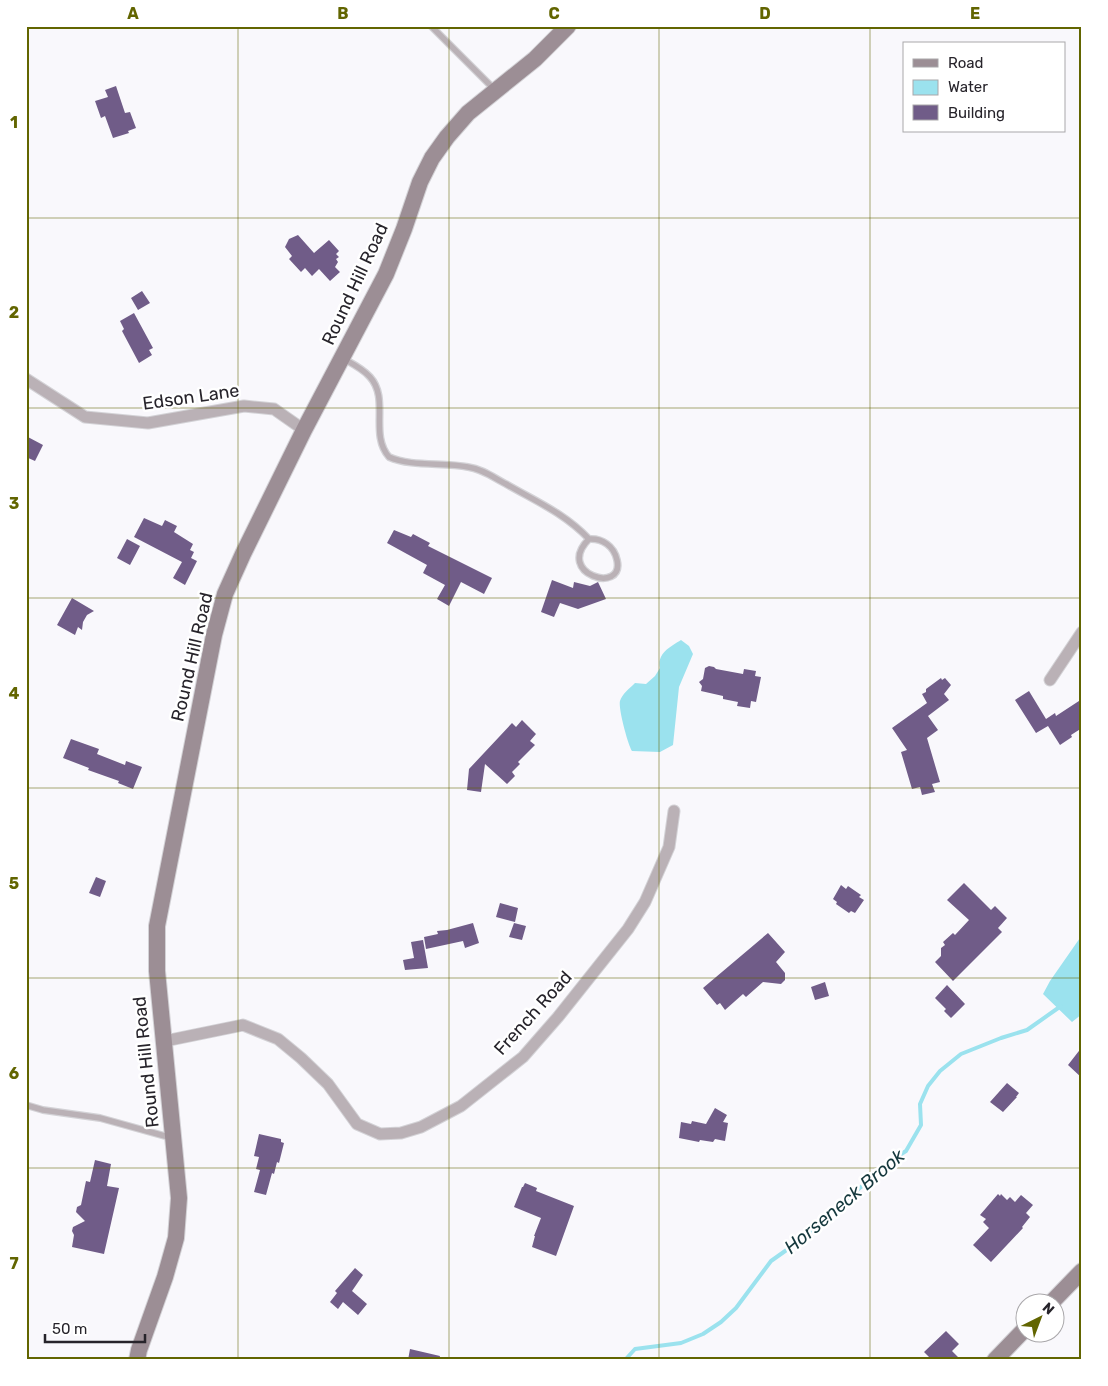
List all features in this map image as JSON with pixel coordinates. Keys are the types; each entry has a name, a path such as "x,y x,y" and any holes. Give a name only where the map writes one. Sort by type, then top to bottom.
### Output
{"street":[{"name":"Round Hill Road","path":"137,1360 176,1238 179,1198 157,971 157,926 214,635 225,594 304,430 386,274 404,230 420,182 432,158 447,136 468,113 535,59 568,26"},
{"name":"Edson Lane","path":"26,379 85,417 148,424 244,406 274,409 304,430"},
{"path":"1050,680 1082,632"},
{"name":"French Road","path":"164,1041 243,1025 278,1039 301,1058 328,1084 357,1124 380,1134 401,1133 421,1127 461,1106 523,1057 558,1017 628,929 645,902 669,847 674,811"},
{"path":"1060,1294 1082,1271"},
{"path":"994,1360 1016,1338"}],"lane":[{"path":"431,26 496,91"},
{"path":"342,358 365,372 375,386 378,396 381,445 389,457 404,461 470,467 487,473 556,511 589,539"},
{"path":"597,538 606,542 615,553 618,567 610,576 600,579 592,576 582,566 579,555 584,544 589,539 597,538"},
{"path":"26,1105 43,1110 100,1118 174,1139"}],"water":[{"path":"681,640 689,646 693,654 679,687 673,745 660,752 632,751 622,718 621,698 635,683 646,684 655,676 660,668 662,654"},
{"path":"1082,935 1082,1014 1072,1022 1043,994"}],"building":[{"path":"116,86 125,113 130,112 136,128 128,131 129,133 113,138 105,116 101,118 95,101 108,97 105,90"},
{"path":"298,235 314,253 329,240 339,251 336,254 339,257 336,259 338,262 335,267 340,272 330,281 319,269 312,276 305,268 301,272 289,259 292,256 285,247 289,239"},
{"path":"142,291 150,303 138,310 131,298"},
{"path":"134,313 153,348 149,350 152,355 139,363 122,331 124,329 120,321"},
{"path":"26,436 43,445 35,461 26,457"},
{"path":"144,518 162,526 165,520 177,526 174,532 193,544 190,550 194,552 191,558 197,561 185,585 173,578 182,562 134,537"},
{"path":"394,530 411,537 413,534 430,543 428,546 492,578 484,594 461,582 449,606 437,599 445,585 423,573 427,565 387,543"},
{"path":"127,539 140,546 130,565 117,558"},
{"path":"552,580 573,588 574,582 590,586 598,582 606,599 578,609 560,603 554,617 541,612"},
{"path":"72,598 94,611 87,615 83,622 82,630 78,627 75,635 57,625"},
{"path":"709,666 743,674 744,669 756,671 755,676 761,677 756,702 751,701 750,708 737,706 738,702 701,691 702,686 699,682 703,679 705,668"},
{"path":"941,678 942,680 945,678 951,685 944,694 949,700 928,716 938,730 927,738 940,782 932,784 935,792 922,795 920,787 912,789 901,752 907,750 892,728 927,703 922,694"},
{"path":"1029,691 1046,719 1055,713 1056,716 1082,699 1082,728 1060,745 1048,726 1036,733 1015,700"},
{"path":"522,720 536,734 530,741 535,745 518,762 520,764 512,772 515,776 507,784 485,764 481,792 467,790 469,769 512,723 516,727"},
{"path":"71,739 99,749 97,754 125,765 126,761 142,767 133,789 118,783 119,781 88,770 89,768 63,758"},
{"path":"96,877 106,881 100,897 89,893"},
{"path":"964,883 991,910 995,906 1007,918 998,928 1002,932 953,981 935,962 941,956 941,948 945,945 943,942 953,933 955,935 969,920 947,900"},
{"path":"841,885 846,889 848,886 861,895 859,897 864,900 855,913 851,911 849,913 836,904 837,902 833,899"},
{"path":"500,903 518,908 515,922 496,917"},
{"path":"473,923 479,943 465,948 463,941 426,949 424,937 438,934 437,931"},
{"path":"514,923 526,926 522,940 509,937"},
{"path":"768,933 785,952 776,962 785,973 785,980 781,984 763,982 746,997 743,994 725,1010 720,1003 717,1005 703,988"},
{"path":"423,940 428,968 405,970 403,960 414,958 411,942"},
{"path":"825,982 829,996 815,1000 811,987"},
{"path":"947,985 965,1004 951,1018 944,1011 946,1009 935,998"},
{"path":"1082,1047 1082,1078 1068,1065"},
{"path":"1007,1083 1019,1093 1003,1112 990,1102"},
{"path":"715,1108 727,1115 723,1122 728,1123 725,1141 715,1139 713,1142 700,1140 699,1142 679,1138 681,1122 691,1124 692,1121 706,1124"},
{"path":"259,1134 281,1139 281,1142 284,1143 279,1163 277,1162 274,1174 272,1173 266,1195 254,1192 260,1170 256,1169 259,1157 254,1156"},
{"path":"95,1160 111,1164 107,1186 119,1188 104,1254 72,1247 73,1227 85,1221 76,1212 77,1207 81,1205 86,1181 90,1182"},
{"path":"525,1183 537,1188 536,1191 574,1206 556,1256 532,1247 541,1218 514,1207"},
{"path":"998,1194 1000,1196 1001,1194 1007,1200 1010,1197 1015,1202 1021,1195 1033,1205 1026,1213 1030,1217 1023,1228 991,1262 973,1245 989,1228 983,1222 986,1219 980,1215"},
{"path":"355,1268 363,1275 352,1291 367,1304 358,1315 343,1302 338,1309 330,1302 337,1293 335,1291"},
{"path":"946,1331 959,1344 952,1351 961,1360 932,1360 924,1352"},
{"path":"410,1349 440,1356 439,1360 408,1360"}],"waterway":[{"name":"Horseneck Brook","path":"625,1360 635,1349 681,1343 703,1334 721,1322 736,1308 771,1261 812,1232 890,1161 906,1151 921,1125 920,1104 928,1086 940,1071 961,1054 1027,1030 1061,1006"}]}
